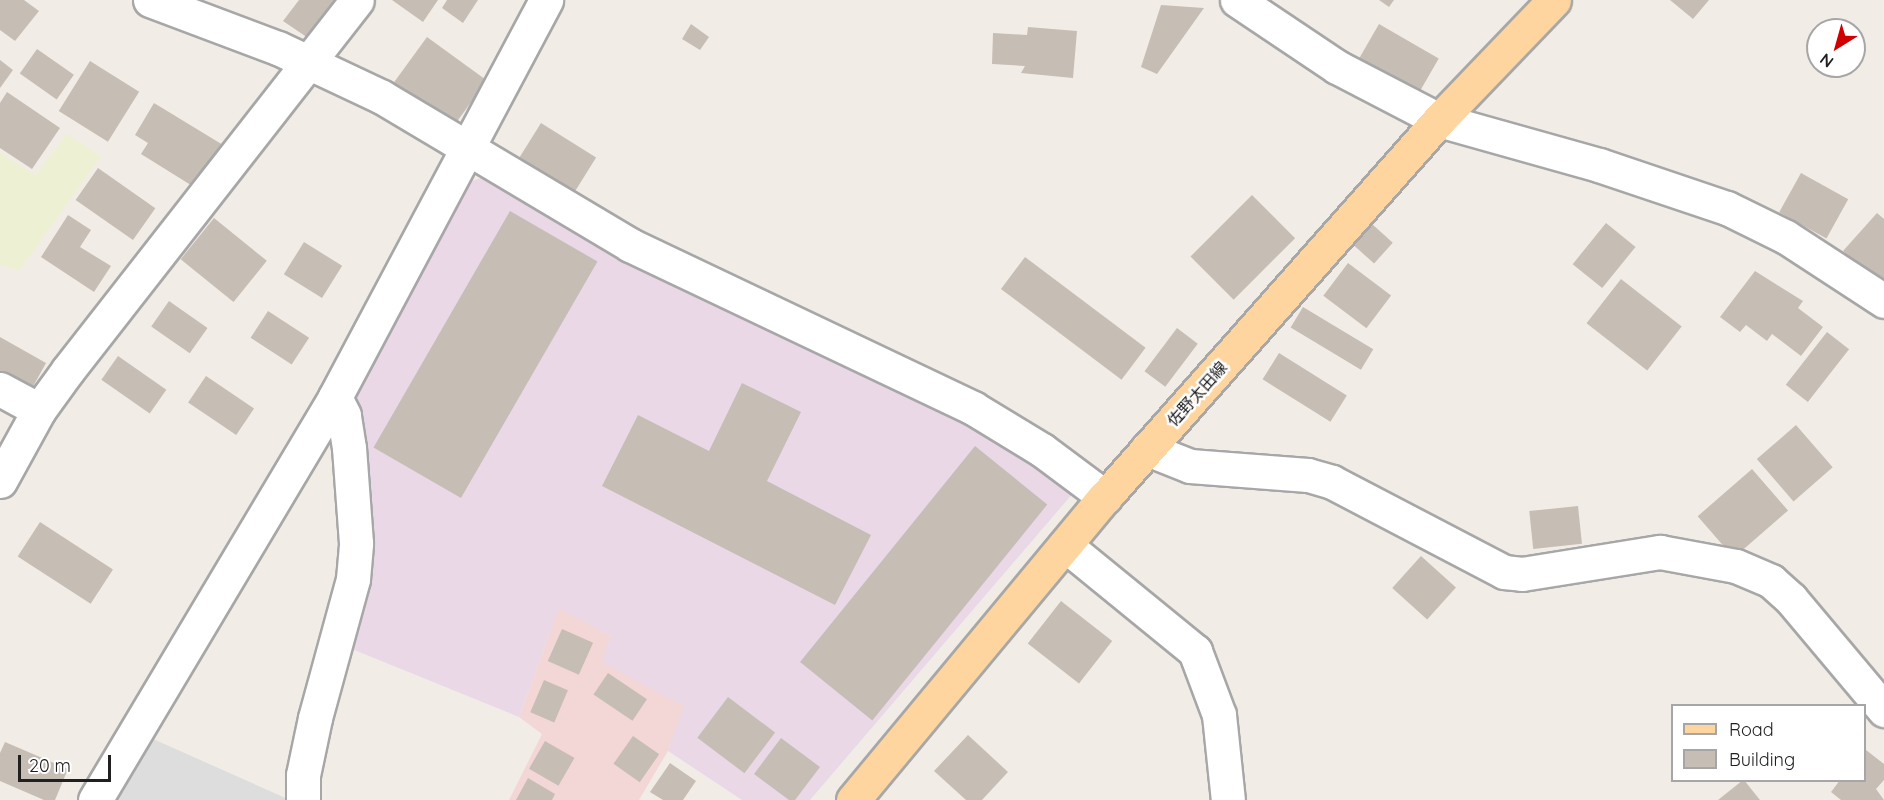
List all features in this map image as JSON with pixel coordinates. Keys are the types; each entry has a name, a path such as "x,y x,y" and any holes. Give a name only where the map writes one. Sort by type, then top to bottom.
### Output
{"main road":[{"name":"佐野太田線","path":"853,800 1147,449 1439,120 1554,0"}],"street":[{"path":"150,0 306,61 382,97 468,152 630,245 973,408 1042,450 1105,497"},
{"path":"0,481 39,410 306,61 357,0"},
{"path":"95,800 335,397 468,152 546,0"},
{"path":"1237,0 1336,67 1439,120 1599,165 1727,208 1786,237 1884,301"},
{"path":"0,389 39,410"},
{"path":"303,800 313,729 353,579 356,543 349,448 344,415 335,397"},
{"path":"1147,449 1190,466 1308,475 1332,482 1504,572 1522,574 1660,552 1736,566 1771,581 1791,600 1884,710"},
{"path":"1065,545 1155,614 1195,651 1219,715 1228,800"}],"shaded area":[{"path":"489,176 905,389 982,432 1074,492 810,800 742,800 668,751 684,706 602,662 611,636 559,608 519,717 347,647 353,400 471,181"},
{"path":"559,607 611,636 603,662 685,706 668,751 639,800 509,800 542,734 519,717"},
{"path":"151,738 290,800 116,800"}],"green space":[{"path":"67,134 101,156 20,270 0,265 0,153 35,175"}],"building":[{"path":"0,0 24,0 39,11 15,41 0,30"},
{"path":"299,0 339,0 311,40 283,21"},
{"path":"392,0 438,0 423,22"},
{"path":"447,0 478,0 463,23 442,8"},
{"path":"1379,0 1394,0 1389,7"},
{"path":"1670,0 1709,0 1693,19"},
{"path":"1161,5 1204,8 1157,74 1141,67"},
{"path":"691,24 709,37 700,50 682,39"},
{"path":"1379,24 1439,58 1416,97 1356,63"},
{"path":"1028,27 1077,31 1073,78 1021,73 1025,66 992,64 993,33 1027,35"},
{"path":"427,37 487,80 451,130 391,86"},
{"path":"37,49 74,75 57,99 20,74"},
{"path":"0,60 13,70 0,88"},
{"path":"90,61 139,92 108,142 59,111"},
{"path":"7,92 60,128 32,169 0,148 0,103"},
{"path":"154,103 228,148 202,192 141,154 148,143 135,135"},
{"path":"541,123 596,157 568,203 512,169"},
{"path":"98,168 155,208 133,240 76,200"},
{"path":"1801,173 1848,199 1826,239 1779,212"},
{"path":"1252,195 1295,238 1234,300 1190,257"},
{"path":"510,211 597,262 461,498 374,447"},
{"path":"1877,213 1884,219 1884,287 1843,251"},
{"path":"68,215 91,230 80,247 111,266 94,292 41,257"},
{"path":"214,218 267,261 233,302 181,259"},
{"path":"1606,223 1636,247 1602,288 1573,264"},
{"path":"1372,224 1393,243 1374,264 1353,245"},
{"path":"304,242 342,266 322,298 284,274"},
{"path":"1025,257 1146,348 1122,380 1001,289"},
{"path":"1348,263 1391,295 1366,328 1323,296"},
{"path":"1755,271 1803,301 1798,308 1823,327 1801,356 1772,334 1767,341 1746,325 1740,332 1720,317"},
{"path":"1621,279 1682,326 1647,371 1587,323"},
{"path":"169,301 208,328 190,353 151,326"},
{"path":"1303,307 1373,349 1361,370 1291,328"},
{"path":"268,311 309,338 292,365 251,338"},
{"path":"1177,328 1198,344 1165,387 1145,371"},
{"path":"1827,332 1849,349 1808,402 1786,385"},
{"path":"0,337 46,363 30,392 0,375"},
{"path":"1279,353 1347,395 1330,422 1263,379"},
{"path":"118,356 166,390 150,414 101,380"},
{"path":"206,376 254,408 236,435 188,403"},
{"path":"742,383 801,412 767,481 871,535 835,605 602,486 638,415 709,451"},
{"path":"1796,425 1833,467 1793,501 1757,459"},
{"path":"975,446 1047,505 872,721 800,662"},
{"path":"1752,469 1788,511 1734,558 1698,516"},
{"path":"1578,506 1582,544 1533,549 1529,511"},
{"path":"40,522 113,569 91,604 18,556"},
{"path":"1421,556 1456,587 1427,619 1392,588"},
{"path":"1061,601 1112,641 1079,684 1028,644"},
{"path":"562,629 593,643 579,675 548,661"},
{"path":"608,673 647,699 632,721 593,695"},
{"path":"544,680 568,690 554,722 530,712"},
{"path":"728,697 775,733 744,773 697,738"},
{"path":"968,735 1008,772 982,800 966,800 934,771"},
{"path":"633,736 659,754 640,782 613,764"},
{"path":"781,738 820,767 795,800 789,800 754,774"},
{"path":"545,741 574,758 558,786 529,769"},
{"path":"5,742 68,769 55,800 44,800 0,781 0,753"},
{"path":"1866,750 1884,764 1884,780 1876,789 1884,800 1841,800 1831,792 1838,782 1866,782"},
{"path":"670,763 696,781 683,800 663,800 650,792"},
{"path":"528,778 555,794 552,800 516,800"},
{"path":"1740,782 1746,782 1760,800 1718,800"}]}
